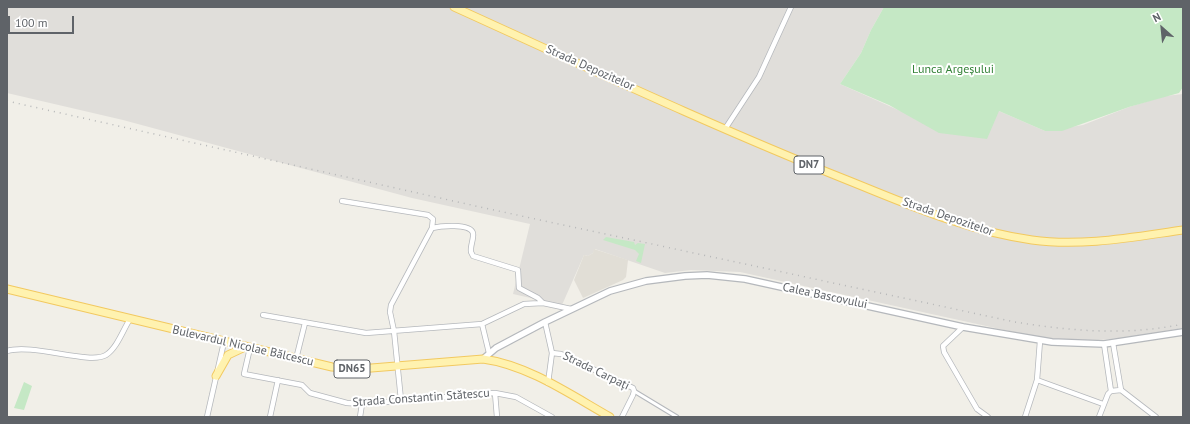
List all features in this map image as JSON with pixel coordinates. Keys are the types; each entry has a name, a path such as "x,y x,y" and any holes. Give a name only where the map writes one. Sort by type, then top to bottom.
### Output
{"main road":[{"name":"Strada Depozitelor","path":"454,7 725,129 953,222 1007,236 1045,242 1076,243 1104,241 1183,230"},
{"name":"Bulevardul Nicolae Bălcescu","path":"7,289 332,367 351,369 483,359 500,362 548,383 610,417"},
{"path":"216,376 228,355 247,347"}],"street":[{"path":"725,129 759,77 791,7"},
{"path":"342,201 432,217 432,228 391,305 390,312 399,366 401,400"},
{"path":"432,228 447,226 463,227 471,230 473,234 471,252 473,256 518,270 519,288 538,298 543,303"},
{"name":"Calea Bascovului","path":"483,359 496,348 545,322 627,285 665,278 707,275 745,279 963,326 1040,341 1064,344 1114,343 1183,332"},
{"path":"263,315 355,332 394,332 482,324 524,304 543,303 571,309"},
{"path":"7,351 30,349 95,358 105,356 115,346 130,319"},
{"name":"Strada Carpați","path":"545,322 552,353 548,383"},
{"path":"296,359 305,323"},
{"path":"482,324 489,353"},
{"path":"963,326 943,346 944,352 977,408 988,417"},
{"path":"1025,417 1037,380 1040,341"},
{"path":"207,417 224,342"},
{"path":"1114,343 1121,390 1156,417"},
{"path":"1104,344 1111,392"},
{"name":"Strada Constantin Stătescu","path":"247,347 244,374 302,385 310,393 347,403 362,404 496,393 516,397 552,417"},
{"path":"496,348 500,362"},
{"name":"Strada Carpați","path":"552,353 561,354 632,388 634,391 622,417"},
{"path":"270,417 278,380"},
{"path":"1037,380 1103,404"},
{"path":"1099,417 1107,396 1111,392 1121,390"},
{"path":"634,391 677,417"},
{"path":"496,393 497,417"},
{"path":"360,417 362,404"}],"shaded area":[{"path":"7,7 884,7 871,30 861,53 840,84 905,113 999,111 1045,131 1083,125 1129,107 1165,96 1183,94 1183,328 1133,337 1098,340 1052,339 1018,333 740,272 691,270 665,273 595,249 593,253 588,256 584,255 562,305 513,294 530,224 412,198 123,120 7,93"},
{"path":"594,249 628,260 626,277 623,280 583,298 574,280 584,255 588,256 593,253"}],"green space":[{"name":"Lunca Argeșului","path":"884,7 1183,7 1183,87 1179,93 1129,107 1062,131 1045,131 999,111 987,139 939,133 889,105 840,84 861,53 871,30"},
{"path":"606,237 634,242 635,245 638,243 645,244 641,263 636,261 639,254 635,250 603,240"},
{"path":"24,382 32,386 24,410 14,408"}],"railway":[{"path":"7,101 489,209 1015,322 1057,328 1099,331 1141,330 1183,324"}]}
